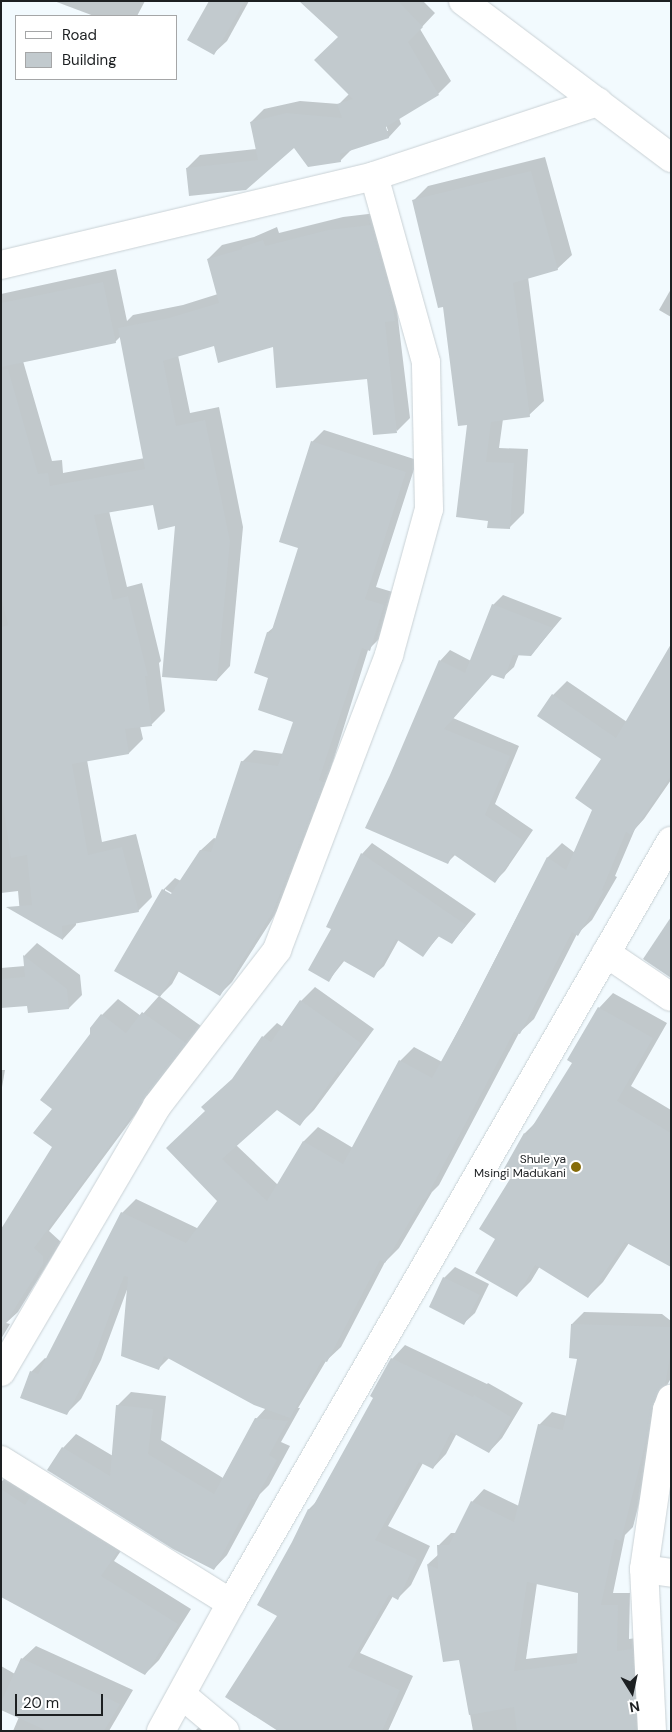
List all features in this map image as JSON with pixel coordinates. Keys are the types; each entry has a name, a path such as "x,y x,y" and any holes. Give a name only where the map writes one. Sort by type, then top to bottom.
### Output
{"street":[{"path":"463,1 671,158"},
{"path":"1,264 374,176 598,102"},
{"path":"1,1372 157,1106 277,950 389,655 429,509 426,362 374,176"},
{"path":"161,1731 231,1603 671,841"},
{"path":"606,953 671,997"},
{"path":"652,1731 644,1569 667,1410 671,1399"},
{"path":"1,1460 231,1603"},
{"path":"644,1569 671,1574"},
{"path":"182,1695 225,1731"}],"building":[{"path":"209,1 245,1 214,55 187,40"},
{"path":"299,1 398,1 423,27 408,42 439,95 386,127 389,138 340,154 341,162 308,167 294,148 246,190 189,196 186,168 258,160 250,122 286,113 342,118 337,104 353,99 314,60 338,37"},
{"path":"531,171 558,270 513,283 530,417 491,422 486,462 514,463 510,529 487,528 488,521 456,517 467,425 458,426 443,307 438,308 412,200"},
{"path":"371,225 392,300 395,321 385,322 397,433 373,435 367,379 276,388 273,347 218,363 214,346 163,361 176,426 205,420 230,541 217,681 162,677 175,526 158,530 153,505 94,515 113,600 128,596 148,676 145,676 152,726 125,729 129,754 72,764 88,855 122,847 139,912 62,926 63,940 6,907 32,905 27,855 11,858 1,793 1,627 8,625 1,596 1,370 8,369 38,474 48,473 50,486 145,469 118,328 169,318 219,303 207,259 242,249 242,247 263,240 265,246 328,230"},
{"path":"103,282 116,343 1,367 1,303"},
{"path":"311,441 406,472 365,599 384,605 370,651 362,648 319,780 324,782 273,912 220,996 176,970 160,997 114,971 162,889 171,894 200,850 211,852 241,761 278,766 293,722 258,710 268,678 254,673 267,632 271,633 298,548 279,542"},
{"path":"492,604 553,628 531,656 513,655 504,679 492,675 444,729 510,756 485,815 524,841 495,883 453,854 448,864 365,828 390,775 439,660 465,673"},
{"path":"671,644 671,776 631,835 626,832 602,890 604,891 578,936 572,932 520,1034 514,1032 425,1200 423,1199 385,1263 380,1260 327,1362 322,1360 290,1418 254,1405 164,1356 159,1370 121,1356 128,1277 124,1276 87,1376 67,1415 20,1398 30,1371 38,1374 121,1212 186,1243 217,1201 166,1148 205,1111 201,1107 232,1079 262,1036 271,1042 300,1000 361,1043 340,1073 338,1071 300,1126 277,1110 222,1159 267,1201 303,1141 343,1164 399,1060 432,1078 470,1009 547,857 566,870 592,810 575,798 601,759 537,716 552,694 616,738"},
{"path":"361,853 466,925 452,944 438,936 423,957 396,939 374,978 342,960 329,982 308,970 331,929 326,927"},
{"path":"671,917 671,978 643,959"},
{"path":"23,955 67,989 69,1009 28,1013 27,1006 1,1008 1,979 25,977"},
{"path":"598,1007 653,1038 617,1101 671,1133 671,1267 625,1242 588,1298 535,1265 517,1297 475,1273 495,1239 479,1229 510,1179 501,1174 524,1133 527,1135 572,1063 567,1060"},
{"path":"142,1012 186,1043 34,1248 43,1256 43,1264 1,1330 1,1229 52,1147 33,1133 52,1109 40,1100 90,1034 90,1028 101,1014 126,1033"},
{"path":"443,1277 480,1295 464,1325 429,1307"},
{"path":"571,1324 671,1327 671,1352 665,1385 657,1393 652,1405 647,1437 621,1541 615,1539 601,1605 618,1605 617,1651 632,1649 636,1731 517,1731 514,1707 469,1715 459,1660 443,1662 427,1564 438,1569 437,1545 449,1545 471,1501 514,1522 538,1424 563,1430 577,1359 569,1358","holes":["527,1582 578,1593 577,1663 514,1671"]},
{"path":"391,1358 473,1397 474,1395 511,1417 489,1453 451,1432 433,1469 419,1462 375,1540 417,1559 398,1600 389,1595 348,1667 400,1690 382,1731 278,1731 225,1697 277,1616 257,1605 308,1509 311,1510 373,1398 370,1396"},
{"path":"116,1405 153,1409 148,1454 214,1494 255,1418 288,1421 269,1455 277,1460 255,1500 252,1499 214,1570 173,1549 47,1470 62,1447 110,1476"},
{"path":"1,1489 25,1505 30,1497 118,1551 101,1576 178,1624 145,1675 1,1597"},
{"path":"21,1658 120,1704 104,1731 47,1731 1,1710 1,1702"}],"place":[{"name":"Shule ya Msingi Madukani","path":"576,1167"}]}
